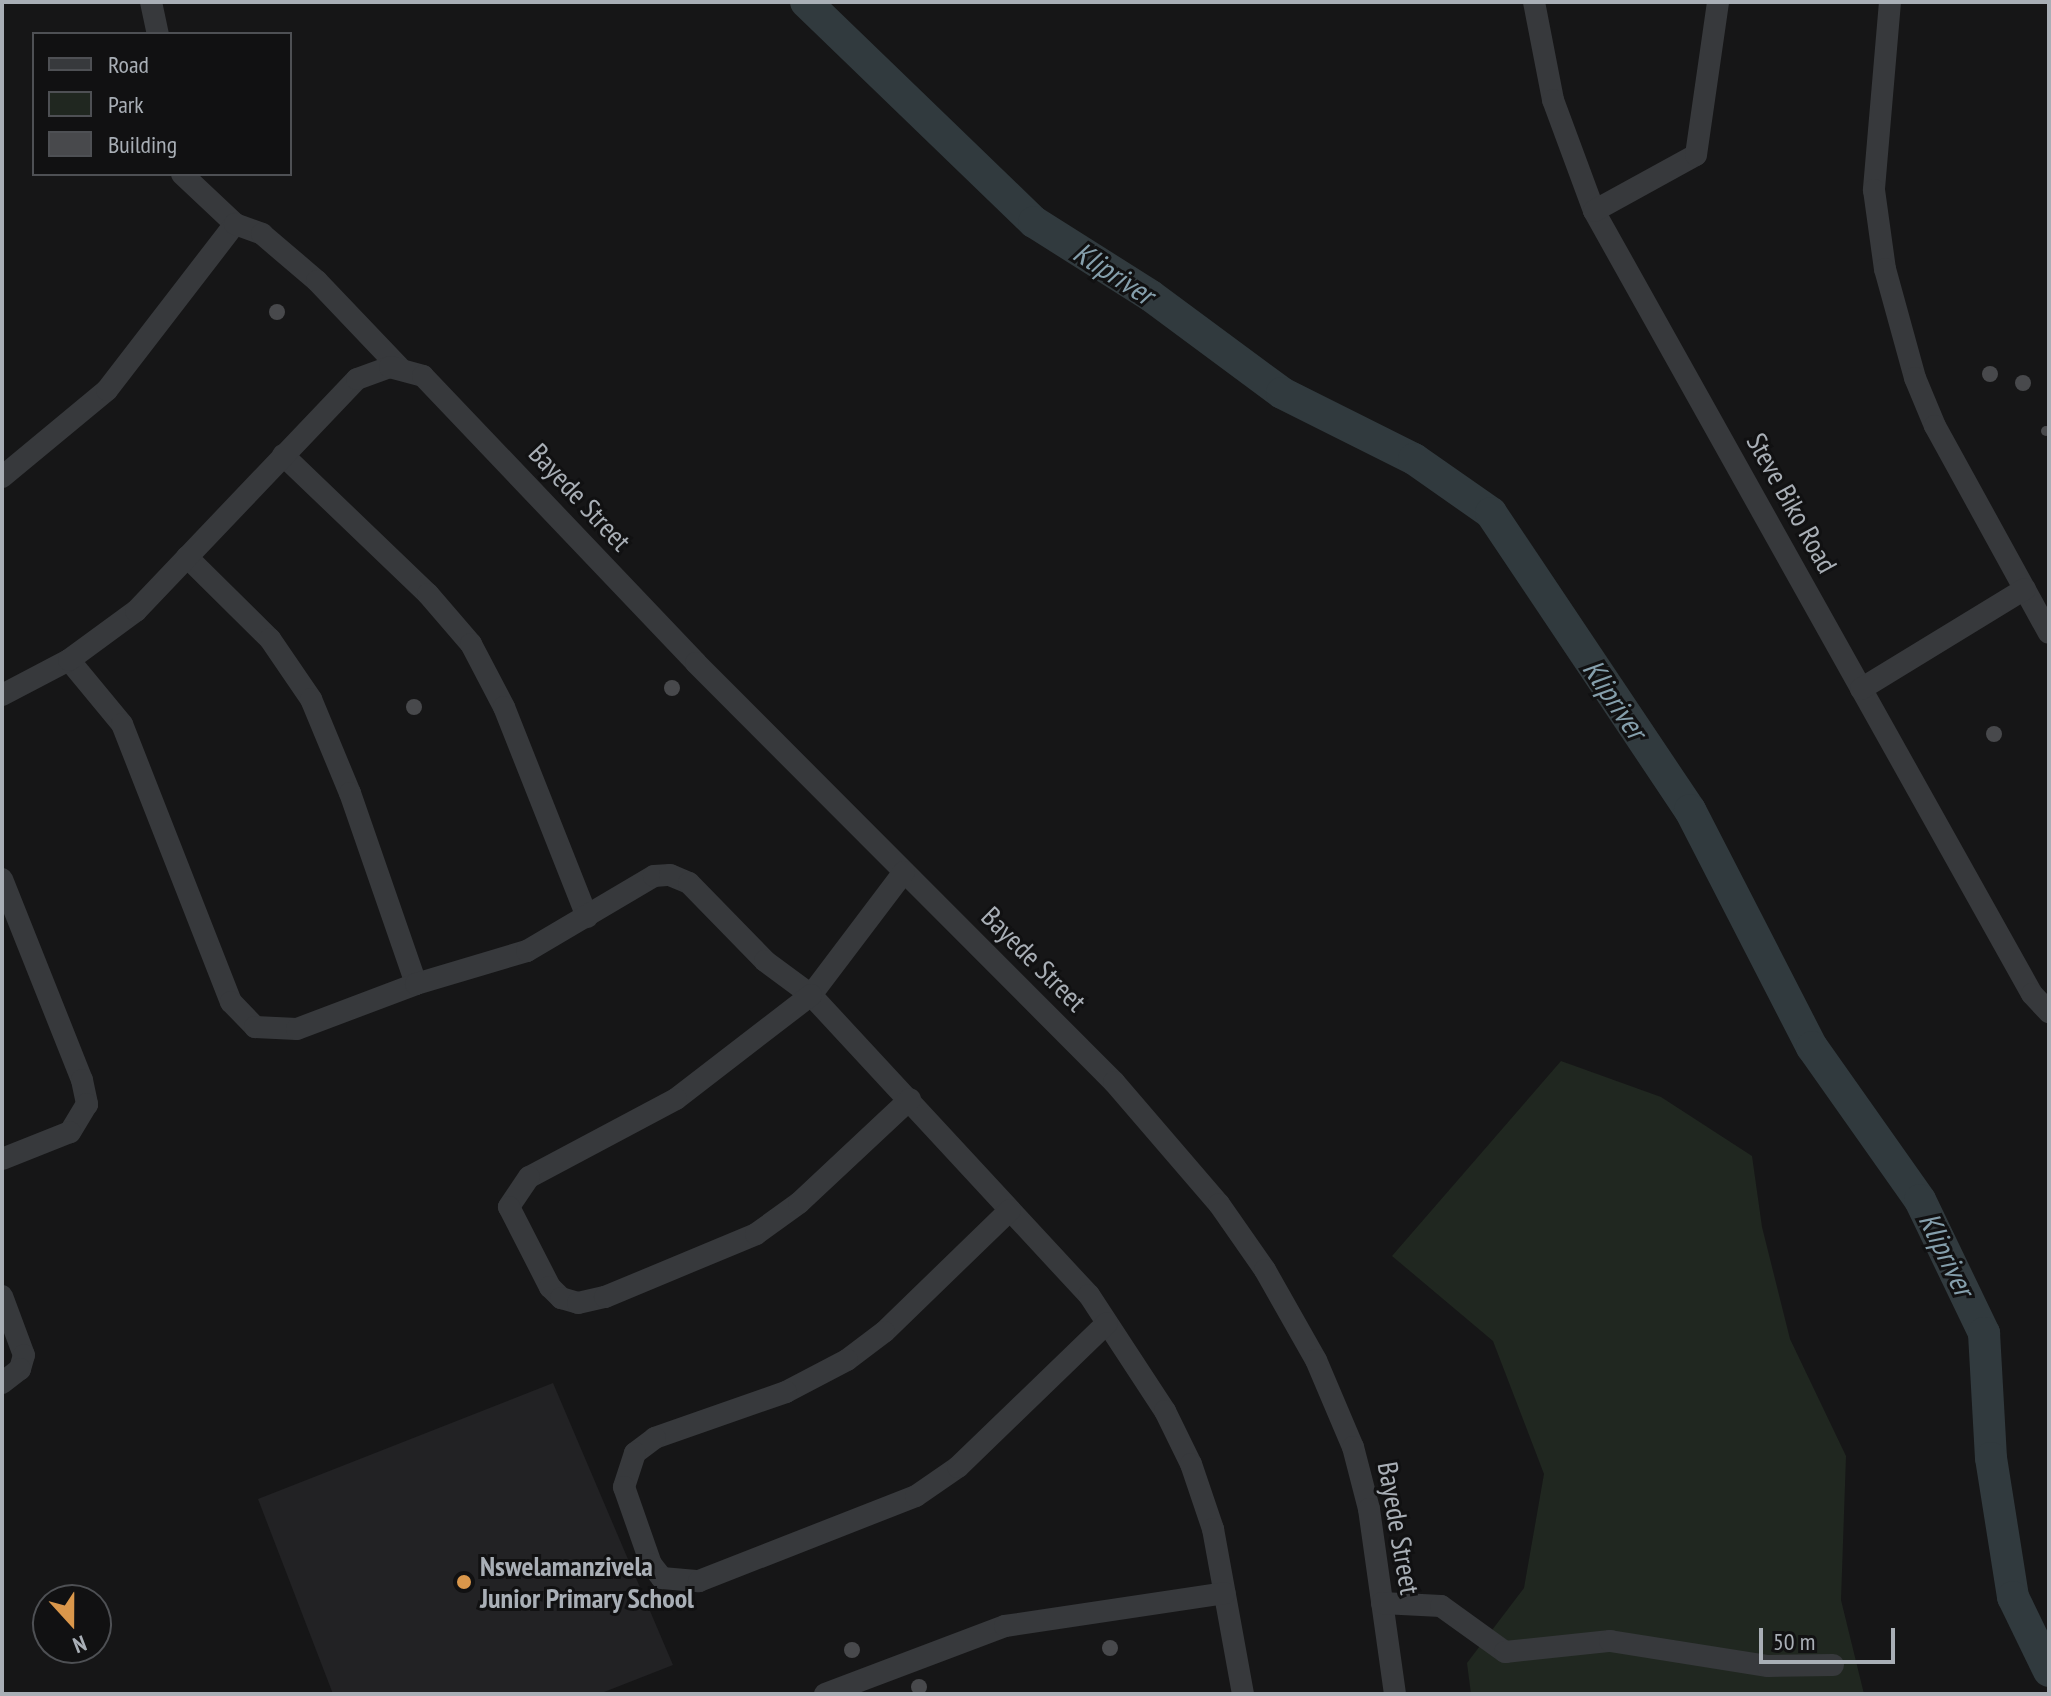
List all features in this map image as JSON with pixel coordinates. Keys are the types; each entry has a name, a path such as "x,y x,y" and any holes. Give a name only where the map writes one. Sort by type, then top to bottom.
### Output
{"street":[{"path":"151,2 158,32"},
{"name":"Steve Biko Road","path":"1534,2 1537,42 1553,100 1594,211 2032,994 2049,1012"},
{"path":"1594,211 1696,155 1718,2"},
{"path":"1890,2 1874,190 1885,269 1915,378 1935,426 2049,633"},
{"path":"2,695 69,660 136,611 357,379 399,367 305,271 253,228 235,224 184,176"},
{"path":"2,477 107,390 235,224"},
{"name":"Bayede Street","path":"399,367 430,382 898,867 1114,1082 1248,1243 1340,1413 1369,1509 1395,1694"},
{"path":"283,455 428,594 471,644 504,707 587,917"},
{"path":"187,557 270,639 311,699 350,793 416,984"},
{"path":"1861,689 2025,589"},
{"path":"69,660 122,724 242,1018 263,1029 290,1031 416,984 527,951 654,876 679,877 765,961 811,995 1089,1295 1165,1411 1191,1464 1213,1529 1243,1694"},
{"path":"898,867 811,995 676,1099 558,1159 515,1190 509,1207 550,1287 561,1298 578,1303 605,1297 746,1239 799,1203 910,1099"},
{"path":"2,879 82,1080 87,1104 70,1132 2,1159"},
{"path":"1010,1210 884,1332 847,1360 786,1392 655,1438 635,1453 624,1487 651,1564 662,1578 699,1581 916,1496 958,1467 1107,1323"},
{"path":"2,1296 24,1355 14,1376 2,1383"},
{"path":"825,1694 1013,1624 1225,1593"},
{"path":"1382,1603 1441,1606 1505,1652 1610,1641 1768,1666 1833,1665"}],"shaded area":[{"name":"Nswelamanzivela Junior Primary School","path":"553,1383 673,1665 599,1694 333,1694 258,1499"}],"green space":[{"path":"1561,1061 1661,1097 1752,1156 1762,1227 1790,1339 1846,1456 1841,1600 1864,1694 1471,1694 1467,1663 1524,1588 1544,1474 1493,1341 1392,1256"}],"building":[{"path":"277,304 283,306 283,318 277,320 271,318 269,312 271,306"},
{"path":"1990,366 1996,368 1996,380 1990,382 1984,380 1982,374 1984,368"},
{"path":"2023,375 2029,377 2029,389 2023,391 2017,389 2015,383 2017,377"},
{"path":"2046,426 2051,431 2046,436 2041,431"},
{"path":"672,680 678,682 678,694 672,696 666,694 664,688 666,682"},
{"path":"414,699 420,701 420,713 414,715 408,713 406,707 408,701"},
{"path":"1994,726 2000,728 2000,740 1994,742 1988,740 1986,734 1988,728"},
{"path":"1110,1640 1116,1642 1116,1654 1110,1656 1104,1654 1102,1648 1104,1642"},
{"path":"852,1642 858,1644 858,1656 852,1658 846,1656 844,1650 846,1644"},
{"path":"919,1679 927,1687 919,1695 911,1687"}],"waterway":[{"name":"Klipriver","path":"806,2 1034,222 1151,296 1282,393 1414,459 1491,513 1690,810 1812,1047 1920,1200 1984,1333 1991,1458 2013,1597 2049,1671"}],"place":[{"name":"Nswelamanzivela Junior Primary School","path":"464,1582"}]}
